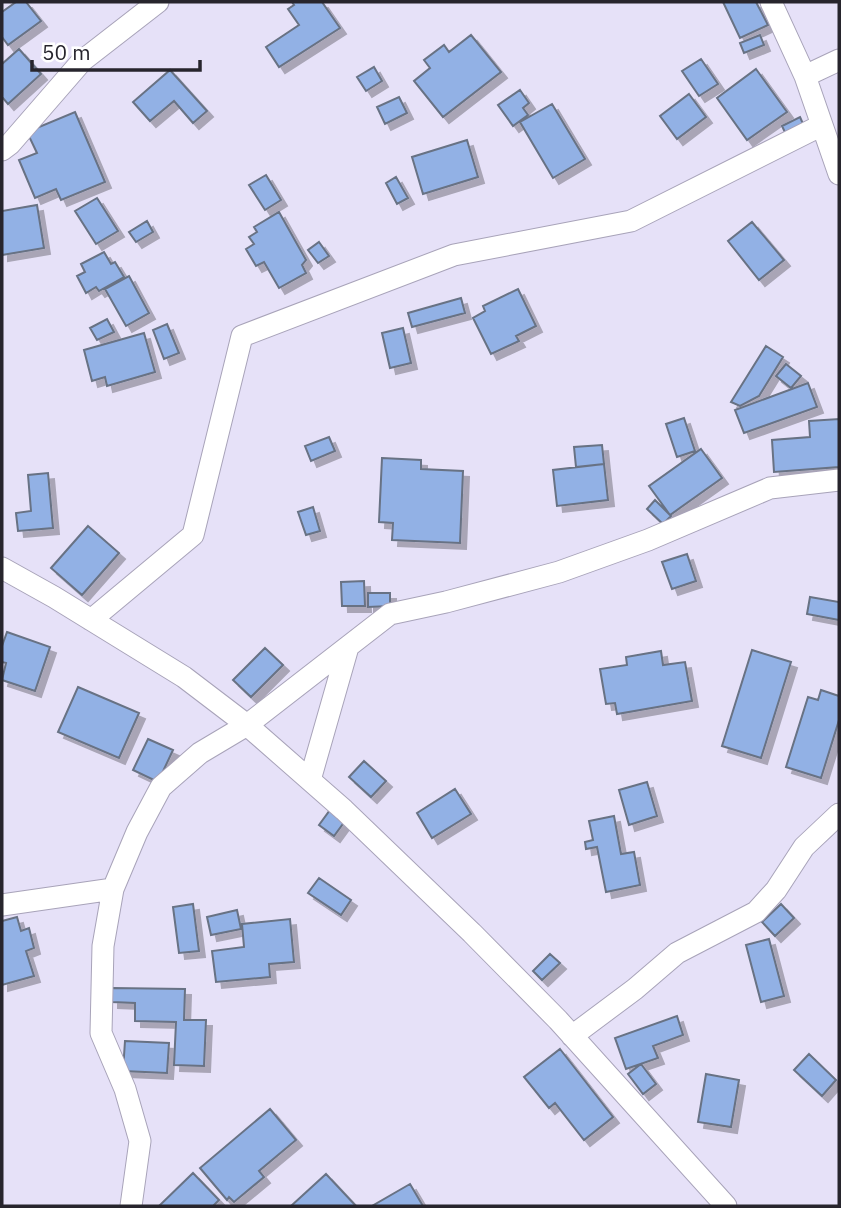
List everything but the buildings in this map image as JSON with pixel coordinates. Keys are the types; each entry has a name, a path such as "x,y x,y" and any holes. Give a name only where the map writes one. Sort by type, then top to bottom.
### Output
{"street":[{"path":"2,150 82,61 158,2"},
{"path":"771,2 805,76 839,174"},
{"path":"805,76 839,60"},
{"path":"92,620 193,535 242,336 454,255 631,221 822,125"},
{"path":"131,1206 140,1141 125,1089 101,1033 103,946 113,889 137,832 161,787 200,753 247,725 390,614 559,572 648,540 771,488 839,480"},
{"path":"2,568 184,677 247,725 345,810 472,933 572,1036 726,1206"},
{"path":"310,780 348,648"},
{"path":"572,1036 635,989 677,953 756,912 776,890 804,847 839,814"},
{"path":"2,905 113,889"}]}
